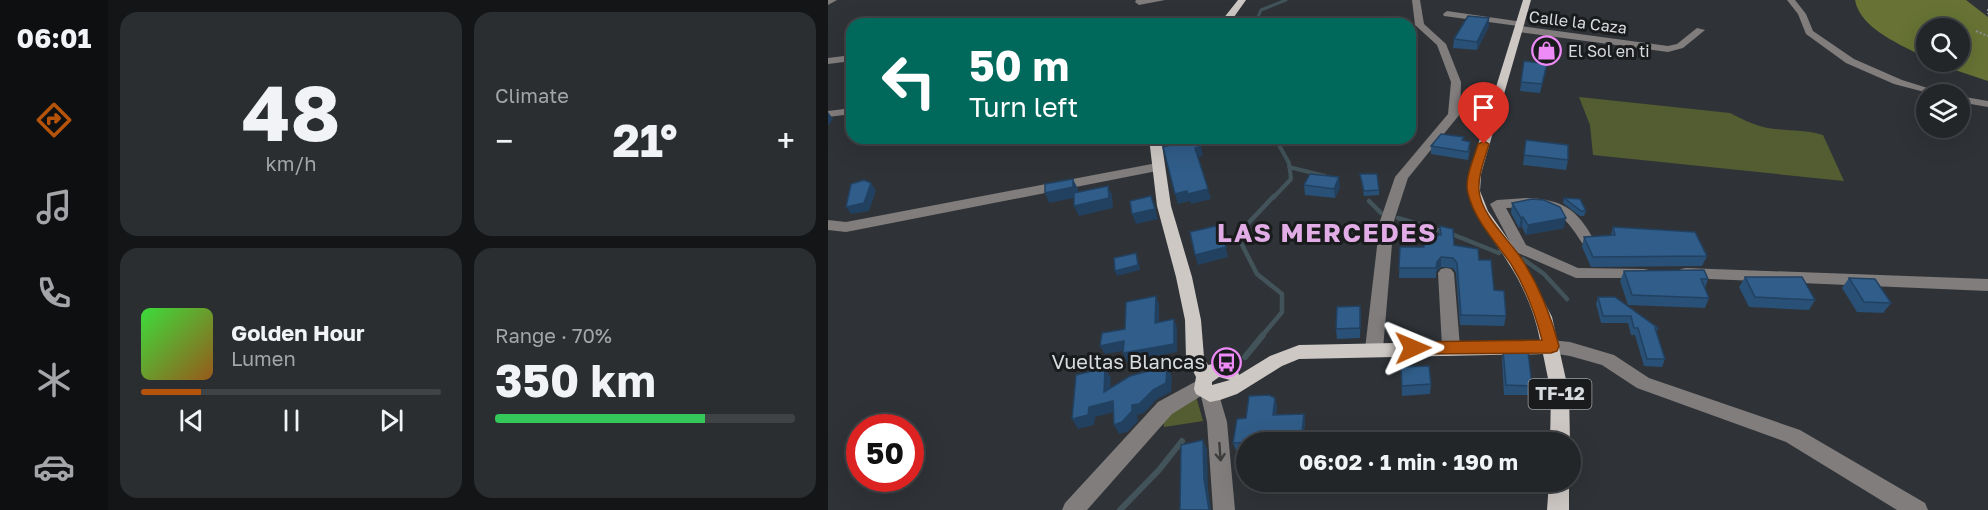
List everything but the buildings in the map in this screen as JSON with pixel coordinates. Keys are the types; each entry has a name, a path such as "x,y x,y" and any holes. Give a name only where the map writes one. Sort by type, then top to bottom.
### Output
{"main road":[{"path":"1228,18 1242,0"},
{"name":"TF-12","path":"1527,0 1475,174 1473,192 1481,212 1513,248 1517,263 1541,308 1551,346 1561,404 1560,432"},
{"path":"1155,144 1164,206 1192,314 1195,357 1206,386 1219,394 1230,380 1299,352 1551,346"},
{"path":"1558,510 1559,492"}],"street":[{"path":"828,2 833,0"},
{"path":"1139,2 1161,0"},
{"path":"1374,349 1387,221 1392,202 1402,177 1454,114 1456,82 1441,44 1420,25 1416,0"},
{"path":"1791,0 1802,14 1809,33 1850,61 1898,82 1916,87"},
{"name":"Calle la Caza","path":"1447,14 1668,48 1680,46 1700,30"},
{"path":"828,61 846,59"},
{"path":"1970,101 1988,104"},
{"path":"828,114 846,112"},
{"path":"828,225 846,227 1157,167"},
{"path":"1587,240 1579,223 1565,210 1548,204 1497,204 1513,248 1576,273 1714,273 1988,285"},
{"path":"1446,273 1451,347"},
{"path":"1551,346 1608,360 1643,383 1793,436 1917,510"},
{"path":"1073,510 1165,408 1206,386 1217,422 1224,510"}],"path":[{"path":"1988,9 1988,14"},
{"path":"1976,31 1988,36"}],"green space":[{"path":"1855,0 1966,0 1988,17 1988,81 1961,72 1970,72 1970,18 1916,18 1916,53 1873,28 1859,10"},
{"path":"1579,97 1730,113 1763,127 1823,135 1844,181 1593,155 1590,125"},
{"path":"1196,396 1203,421 1164,427 1163,419"}],"waterway":[{"path":"1257,18 1261,10 1286,0"},
{"path":"1278,144 1290,167"},
{"path":"1273,198 1291,179 1290,167"},
{"path":"1290,167 1325,176"},
{"path":"1262,336 1282,312 1282,294 1257,274 1237,235 1274,196"},
{"path":"1369,201 1381,213"},
{"path":"1398,218 1454,235 1499,253"},
{"path":"1523,259 1544,274 1567,299"},
{"path":"1245,357 1263,335"},
{"path":"1120,510 1159,470 1182,441"}],"place":[{"name":"El Sol en ti","path":"1547,51"},
{"name":"Vueltas Blancas","path":"1226,362"}],"district":[{"name":"LAS MERCEDES","path":"1327,233"}],"route":[{"path":"1413,348 1551,346 1541,308 1530,286 1517,263 1481,212 1473,192 1475,174 1484,144"}]}
